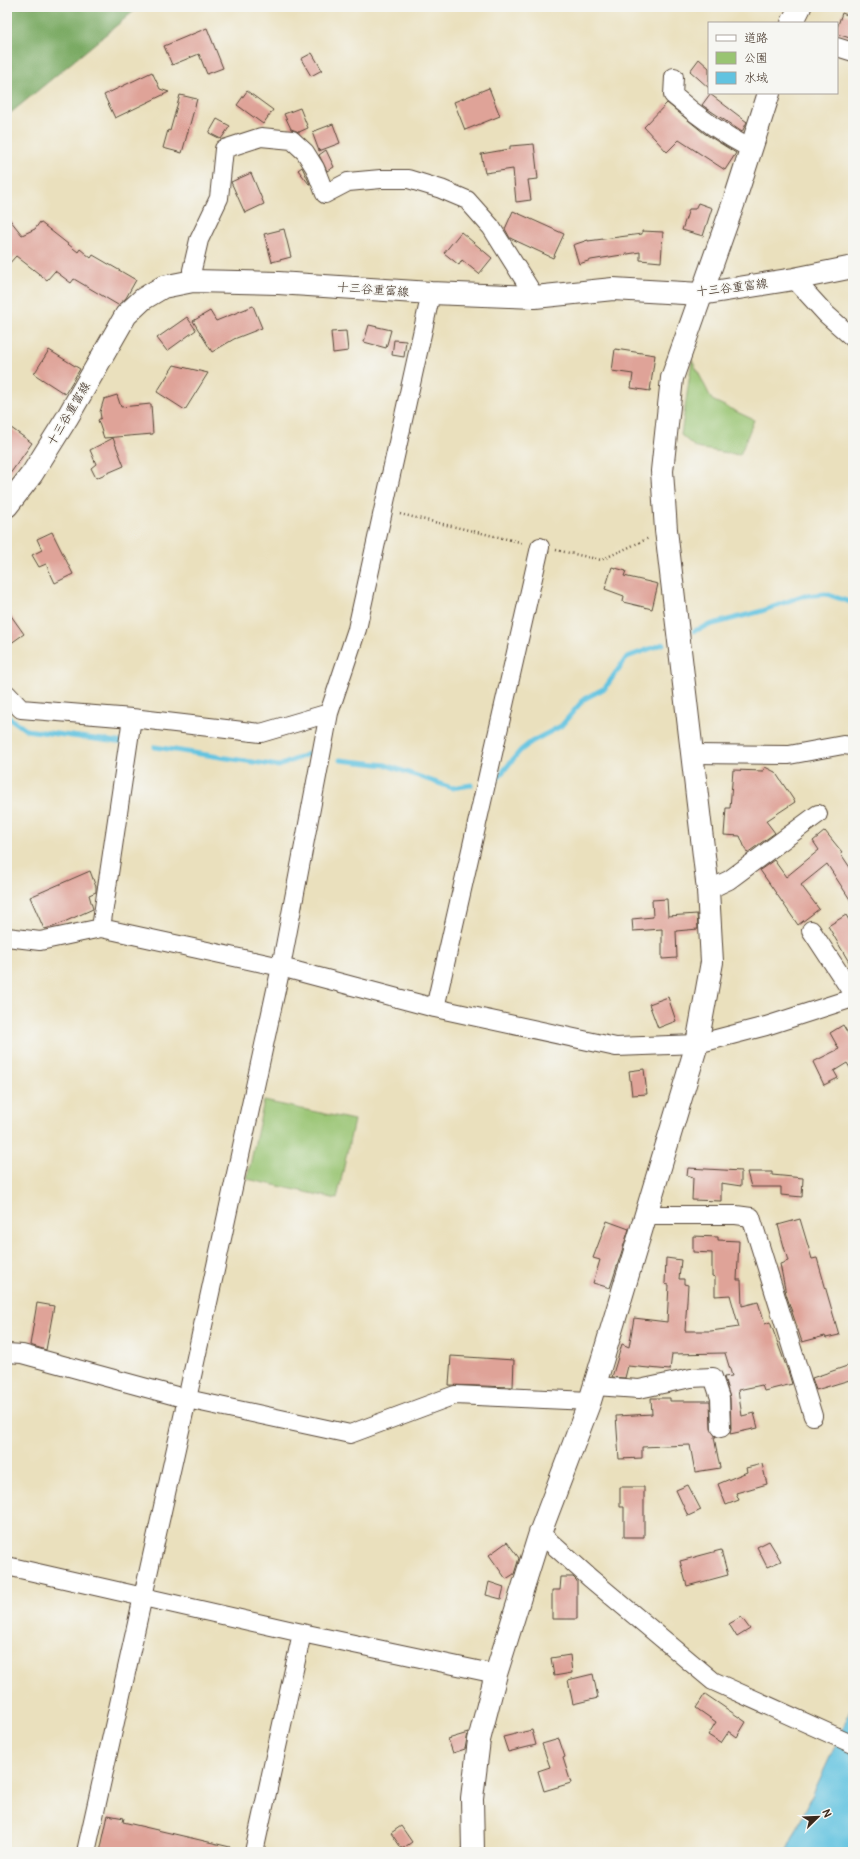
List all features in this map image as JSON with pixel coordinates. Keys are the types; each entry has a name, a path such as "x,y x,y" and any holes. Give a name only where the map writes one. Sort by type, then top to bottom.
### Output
{"street":[{"path":"792,22 800,7"},
{"path":"838,47 853,52"},
{"path":"674,77 673,94 693,113 721,133 750,149"},
{"path":"473,1852 472,1798 479,1740 496,1674 540,1533 592,1393 646,1215 697,1044 712,962 708,890 666,530 662,471 672,378 769,94"},
{"path":"193,282 192,270 199,240 219,198 224,149 261,137 292,140 305,152 315,168 326,194 348,182 381,179 408,180 441,189 467,200 491,227 535,297"},
{"name":"十三谷重富線","path":"7,506 32,474 126,315 143,299 164,287 193,282 278,283 431,293 535,297 613,289 701,294 794,279 853,267"},
{"path":"794,279 826,314 853,338"},
{"path":"86,1852 281,967 329,713 357,629 431,293"},
{"path":"435,1008 540,547"},
{"path":"7,694 21,709 132,718 261,733 329,713"},
{"path":"101,928 132,718"},
{"path":"693,754 789,755 843,745 853,746"},
{"path":"708,890 729,880 818,814"},
{"path":"7,937 40,941 101,928 281,967 435,1008 616,1048 697,1044 766,1026 853,998"},
{"path":"811,930 853,994"},
{"path":"646,1215 736,1215 751,1217 812,1416"},
{"path":"7,1354 22,1354 187,1399 350,1434 455,1395 592,1393 639,1389 691,1378 713,1377 720,1398 721,1428"},
{"path":"540,1533 590,1578 713,1681 853,1744"},
{"path":"7,1566 302,1633 496,1674"},
{"path":"254,1852 302,1633"}],"green space":[{"path":"7,7 139,7 7,116"},
{"path":"692,360 712,400 754,420 740,455 696,448 681,435"},
{"path":"264,1101 354,1120 337,1199 247,1179"}],"water":[{"path":"853,1702 853,1852 786,1852 843,1729"}],"building":[{"path":"842,13 853,17 853,39 838,34 838,25"},
{"path":"207,28 223,68 207,74 199,54 172,65 164,46"},
{"path":"312,53 322,70 311,76 301,59"},
{"path":"699,59 708,67 708,87 690,71"},
{"path":"152,72 160,89 169,92 115,118 104,95"},
{"path":"489,88 500,116 465,130 454,102"},
{"path":"247,91 273,110 263,124 237,105"},
{"path":"710,94 747,122 742,132 702,105"},
{"path":"180,95 197,99 182,153 163,148 168,130 170,131"},
{"path":"667,103 704,133 736,153 725,170 679,140 667,152 644,127"},
{"path":"300,108 308,128 299,132 291,129 284,114"},
{"path":"217,119 230,126 221,139 209,133"},
{"path":"333,124 340,143 319,151 312,132"},
{"path":"534,144 538,179 528,180 531,200 516,202 513,169 485,173 481,154 510,149 510,146"},
{"path":"326,150 334,167 327,171 319,155"},
{"path":"302,167 310,184 298,170"},
{"path":"251,173 264,204 245,213 231,182"},
{"path":"698,203 712,208 703,236 682,230 689,209 695,209"},
{"path":"513,211 564,234 553,258 510,238 505,229"},
{"path":"7,216 22,235 35,229 40,222 78,252 80,249 91,258 93,255 136,280 126,298 118,305 74,279 71,283 55,271 47,280 16,256 7,266"},
{"path":"284,229 291,257 272,262 264,234"},
{"path":"642,231 663,232 661,262 640,260 640,252 591,260 579,264 573,245 588,240 642,234"},
{"path":"461,232 492,258 479,274 462,260 459,265 444,253"},
{"path":"253,306 262,328 234,339 212,352 193,321 210,311 216,321"},
{"path":"187,317 196,330 167,351 157,338"},
{"path":"369,325 391,330 386,348 364,342"},
{"path":"346,331 348,351 333,353 331,332"},
{"path":"394,340 406,341 404,357 392,355"},
{"path":"615,349 655,355 650,391 631,388 633,374 612,371"},
{"path":"49,350 80,369 65,394 34,374"},
{"path":"174,365 208,373 185,410 157,392"},
{"path":"117,395 121,407 151,404 153,434 104,438 98,420 101,418 100,412 104,399"},
{"path":"7,425 32,443 7,478"},
{"path":"113,438 124,466 96,478 91,468 96,464 90,450"},
{"path":"52,532 73,574 55,583 46,564 39,567 32,555 42,550 37,539"},
{"path":"612,567 626,571 624,576 658,584 652,609 623,602 624,596 605,589"},
{"path":"7,610 24,634 7,646"},
{"path":"765,767 775,772 795,802 766,821 775,833 747,853 740,836 724,835 726,808 730,808 733,770 763,771"},
{"path":"825,831 842,852 841,854 853,872 853,904 827,864 801,885 819,909 798,925 760,870 774,860 786,877 819,850 813,841"},
{"path":"90,871 96,887 96,892 89,895 93,909 53,927 44,929 30,897"},
{"path":"667,899 668,916 697,914 698,929 676,931 677,958 662,959 662,929 633,931 632,919 653,917 652,900"},
{"path":"846,915 853,927 853,969 828,926"},
{"path":"668,997 676,1021 658,1028 649,1004"},
{"path":"843,1025 853,1042 853,1073 847,1063 834,1071 838,1078 824,1085 813,1062 839,1049 830,1033"},
{"path":"644,1069 647,1094 632,1095 629,1071"},
{"path":"688,1168 741,1171 741,1186 721,1183 721,1201 692,1200 693,1178 687,1176"},
{"path":"747,1172 772,1172 772,1175 803,1178 802,1197 781,1195 781,1187 751,1187"},
{"path":"800,1219 812,1259 817,1258 839,1335 826,1338 825,1336 802,1342 786,1294 780,1264 788,1261 778,1225"},
{"path":"607,1221 629,1229 610,1288 593,1283 600,1260 593,1258"},
{"path":"693,1236 718,1237 718,1240 739,1241 737,1280 741,1280 742,1306 758,1302 765,1324 770,1322 789,1374 792,1384 764,1391 762,1385 738,1390 742,1416 754,1413 758,1428 730,1434 730,1398 724,1377 732,1376 725,1353 672,1354 670,1370 628,1366 625,1378 612,1377 622,1344 629,1347 634,1318 667,1322 669,1285 665,1284 666,1258 681,1260 679,1279 684,1279 684,1284 688,1285 685,1331 711,1331 739,1327 730,1295 715,1296 715,1277 712,1276 712,1253 693,1252"},
{"path":"37,1303 54,1306 46,1350 30,1345"},
{"path":"451,1356 514,1360 513,1387 449,1385"},
{"path":"853,1364 853,1379 816,1390 812,1378"},
{"path":"651,1398 670,1398 670,1401 710,1401 711,1429 716,1437 714,1437 720,1468 695,1472 690,1445 642,1447 642,1458 619,1459 616,1416 652,1414"},
{"path":"762,1464 767,1484 736,1493 739,1500 726,1505 718,1484 747,1472 746,1468"},
{"path":"688,1485 701,1510 688,1516 676,1490"},
{"path":"620,1487 644,1487 644,1537 624,1537 624,1507 620,1507"},
{"path":"769,1541 781,1561 767,1567 757,1547"},
{"path":"507,1542 519,1558 514,1574 506,1579 489,1555"},
{"path":"721,1550 728,1575 687,1586 680,1561"},
{"path":"561,1577 573,1577 577,1581 577,1619 552,1619 552,1590 560,1590"},
{"path":"489,1582 504,1587 501,1599 486,1595"},
{"path":"741,1617 750,1629 737,1637 729,1624"},
{"path":"570,1655 572,1673 554,1676 551,1658"},
{"path":"593,1674 598,1698 573,1704 568,1680"},
{"path":"705,1694 746,1722 737,1737 729,1731 721,1743 708,1735 716,1722 696,1708"},
{"path":"532,1730 536,1745 508,1752 503,1737"},
{"path":"468,1733 465,1749 453,1753 448,1739"},
{"path":"559,1739 571,1783 544,1791 538,1771 550,1767 542,1744"},
{"path":"108,1815 124,1818 123,1822 230,1847 230,1852 100,1852"},
{"path":"401,1826 412,1842 402,1849 391,1833"}],"waterway":[{"path":"694,631 709,625 762,611 802,596 826,594 853,603"},
{"path":"496,780 520,751 531,742 561,726 584,699 605,688 627,657 663,644"},
{"path":"7,716 26,730 125,743"},
{"path":"155,747 279,766 308,754"},
{"path":"340,760 386,765 452,788 471,785"}]}
